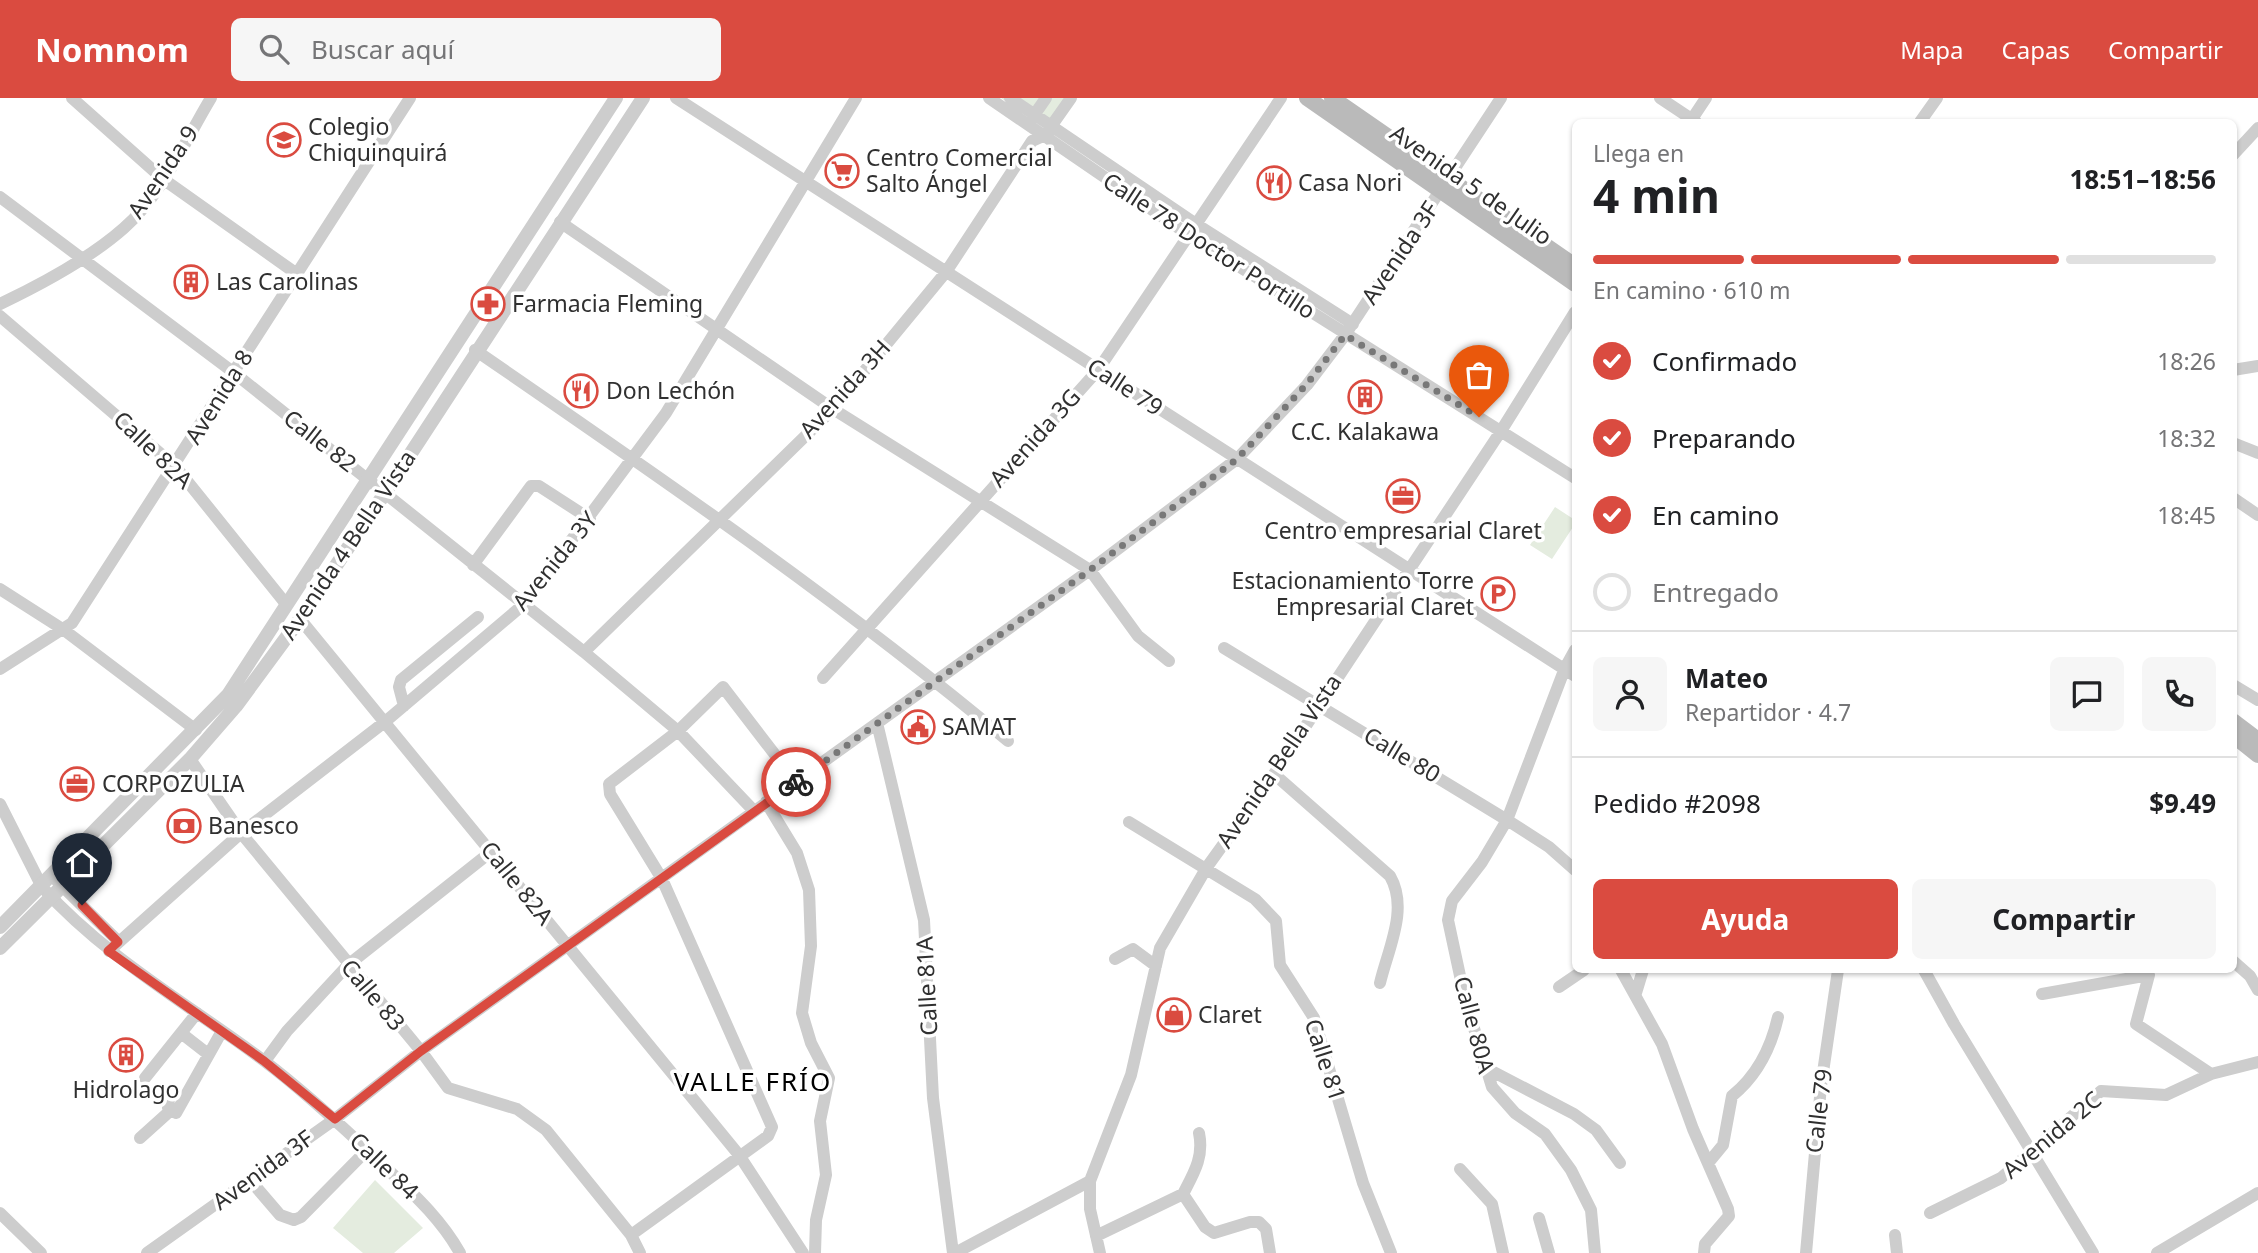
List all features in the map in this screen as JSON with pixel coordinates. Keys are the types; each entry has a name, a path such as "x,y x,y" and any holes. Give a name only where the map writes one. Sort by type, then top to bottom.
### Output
{"main road":[{"name":"Avenida 5 de Julio","path":"1307,98 1572,264"},
{"name":"Avenida 5 de Julio","path":"1332,98 1572,282"},
{"path":"2237,724 2258,740"},
{"path":"2237,738 2258,755"}],"street":[{"path":"72,98 163,179 297,274"},
{"name":"Avenida 9","path":"0,304 81,258 124,228 163,179 211,98"},
{"name":"Avenida 8","path":"0,669 72,623 175,467 233,372 410,98"},
{"name":"Avenida 4 Bella Vista","path":"58,881 228,695 615,98"},
{"name":"Avenida 4 Bella Vista","path":"0,948 47,892 190,759 236,706 300,619 643,98"},
{"name":"Calle 79","path":"676,98 1570,672"},
{"name":"Avenida 3Y","path":"108,951 241,833 386,721 523,605 634,459 716,330 856,98"},
{"name":"Calle 78 Doctor Portillo","path":"989,98 1032,119"},
{"name":"Calle 78 Doctor Portillo","path":"1010,98 1048,131 1193,230 1572,476"},
{"path":"1032,141 1032,119 1045,98"},
{"path":"1032,141 1048,131 1071,98"},
{"name":"Avenida 3G","path":"823,678 1098,370 1281,98"},
{"name":"Avenida 3F","path":"147,1253 335,1119 421,1051 1090,570 1237,459 1307,384 1349,330 1501,98"},
{"path":"1660,98 1690,119"},
{"path":"1694,119 1706,98"},
{"path":"1922,119 1937,98"},
{"path":"2237,151 2258,128"},
{"name":"Avenida 3H","path":"584,652 833,408 946,272 1032,141"},
{"name":"Calle 82","path":"0,197 233,372 584,652 678,731 754,811"},
{"path":"560,222 833,408 1090,570 1138,636 1168,661"},
{"name":"Calle 82A","path":"0,316 175,467 286,604"},
{"name":"Avenida Bella Vista","path":"1100,1253 1090,1209 1090,1181 1131,1075 1160,948 1206,867 1274,774 1407,568 1501,430 1572,317"},
{"path":"475,350 634,459 867,628 1008,741"},
{"path":"2237,369 2258,366"},
{"path":"2237,445 2258,453"},
{"path":"473,565 531,486 539,486 590,519"},
{"path":"2237,501 2258,515"},
{"path":"0,589 64,630 196,730"},
{"path":"404,706 399,687 401,680 478,617"},
{"name":"Calle 82A","path":"300,619 739,1155 803,1253"},
{"name":"Calle 80","path":"1224,648 1507,820 1549,847 1572,867"},
{"name":"Calle 80A","path":"1570,672 1507,820 1448,909 1462,986 1492,1087 1515,1113 1545,1134 1571,1170 1591,1210 1595,1253"},
{"path":"2237,687 2258,700"},
{"path":"631,1235 768,1136 772,1127 662,878 610,794 609,784 678,731 720,689 726,689 796,782"},
{"name":"Calle 81A","path":"877,723 923,920 933,1098 954,1253"},
{"name":"Calle 83","path":"190,759 241,833 421,1051 448,1088 517,1110 546,1130 631,1235 640,1253"},
{"path":"1274,774 1390,876 1396,886 1400,909 1380,983"},
{"path":"766,802 797,853 809,890 811,946 802,1013 811,1043 829,1078 820,1121 826,1175 816,1220 815,1253"},
{"name":"Calle 84","path":"0,804 47,892 108,951 264,1061 335,1119 436,1218 460,1253"},
{"name":"Calle 81","path":"1129,822 1255,899 1276,921 1280,965 1314,1018 1363,1183 1391,1253"},
{"path":"264,1061 287,1031 348,965 492,851"},
{"path":"58,881 118,942"},
{"name":"Avenida 4 Bella Vista","path":"0,928 47,892"},
{"path":"1115,959 1133,949 1156,965"},
{"path":"2237,965 2250,976 2258,990"},
{"path":"1559,987 1580,973"},
{"path":"1623,973 1662,1044 1729,1216 1705,1244 1704,1253"},
{"path":"1636,993 1642,973"},
{"name":"Calle 79","path":"1806,1253 1821,1086 1838,973"},
{"path":"1926,973 2093,1253"},
{"path":"2042,994 2145,973"},
{"path":"2150,973 2136,1024 2211,1074"},
{"path":"145,1078 197,1013"},
{"path":"1709,1162 1723,1146 1732,1096 1744,1087 1768,1053 1778,1017"},
{"path":"140,1139 169,1105 179,1111 222,1031"},
{"path":"181,1033 208,1054"},
{"name":"Avenida 2C","path":"1930,1213 1988,1186 2034,1152 2101,1091 2166,1095 2211,1074 2258,1062"},
{"path":"1484,1067 1574,1114 1596,1130 1620,1163"},
{"path":"1096,1236 1183,1194 1198,1165 1202,1149 1199,1133"},
{"path":"250,1180 279,1215 294,1220 301,1217 367,1150"},
{"path":"1460,1169 1492,1204 1503,1253"},
{"path":"954,1253 1090,1181"},
{"path":"2157,1253 2258,1193"},
{"path":"1183,1194 1205,1227 1213,1233 1259,1222 1266,1229 1270,1253"},
{"path":"0,1213 41,1253"},
{"path":"1539,1218 1549,1253"},
{"path":"1895,1235 1897,1253"}],"shaded area":[{"path":"1001,98 1074,98 1050,131"},
{"path":"1555,507 1572,518 1572,529 1552,559 1530,545"},
{"path":"375,1180 423,1228 394,1253 363,1253 333,1228"}],"way so far":[{"path":"796,782 1090,570 1237,459 1307,384 1345,335 1479,417"}],"place":[{"name":"Colegio Chiquinquirá","path":"284,140"},
{"name":"Centro Comercial Salto Ángel","path":"842,171"},
{"name":"Casa Nori","path":"1274,183"},
{"name":"Las Carolinas","path":"191,282"},
{"name":"Farmacia Fleming","path":"488,304"},
{"name":"Don Lechón","path":"581,391"},
{"name":"C.C. Kalakawa","path":"1365,397"},
{"name":"Centro empresarial Claret","path":"1403,496"},
{"name":"Estacionamiento Torre Empresarial Claret","path":"1498,594"},
{"name":"SAMAT","path":"918,727"},
{"name":"CORPOZULIA","path":"77,784"},
{"name":"Banesco","path":"184,826"},
{"name":"Claret","path":"1174,1015"},
{"name":"Hidrolago","path":"126,1055"}],"district":[{"name":"VALLE FRÍO","path":"753,1082"}],"route":[{"path":"82,905 118,942 108,951 264,1061 335,1119 421,1051 796,782"}]}
